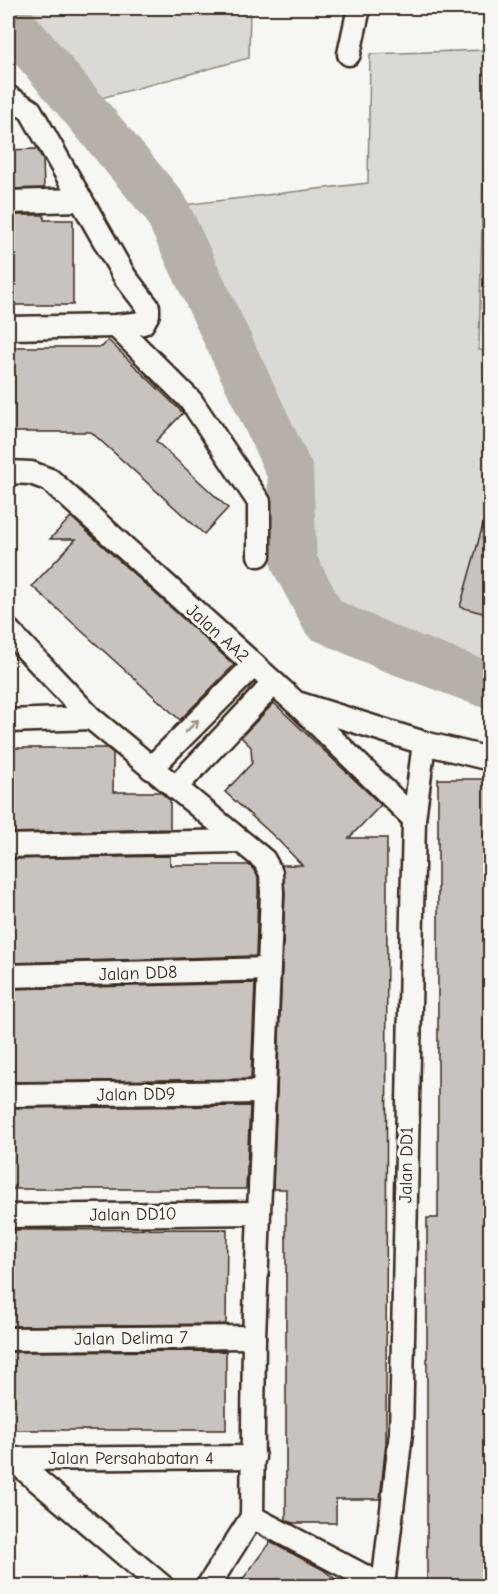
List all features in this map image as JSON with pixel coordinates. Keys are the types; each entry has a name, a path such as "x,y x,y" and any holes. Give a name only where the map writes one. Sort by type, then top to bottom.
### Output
{"street":[{"path":"349,54 359,8"},
{"path":"8,98 30,110 125,278 148,307 148,314 143,323 116,326 8,328"},
{"path":"8,202 81,200"},
{"path":"116,326 191,401 259,502 259,555"},
{"name":"Jalan AA2","path":"8,472 31,473 50,480 296,703 414,819"},
{"path":"8,630 91,718 264,860 271,873 254,1337 252,1517 208,1587"},
{"path":"151,768 254,665"},
{"path":"175,788 274,683"},
{"path":"296,703 424,743 490,759"},
{"path":"8,721 91,718"},
{"name":"Jalan DD1","path":"383,1587 400,1433 414,819 424,743"},
{"path":"8,846 239,841"},
{"name":"Jalan DD8","path":"8,976 268,969"},
{"name":"Jalan DD9","path":"8,1095 264,1092"},
{"name":"Jalan DD10","path":"8,1216 258,1213"},
{"name":"Jalan Delima 7","path":"8,1339 254,1337"},
{"name":"Jalan Persahabatan 4","path":"10,1459 254,1457"},
{"path":"10,1459 162,1587"},
{"path":"252,1517 383,1587"}],"shaded area":[{"path":"30,8 250,8 249,58 79,104 16,28"},
{"path":"486,50 479,350 490,351 490,686 324,619 294,562 290,472 165,207 368,183 370,54"}],"building":[{"path":"37,149 43,160 44,188 8,189 8,150"},
{"path":"8,215 44,215 44,220 73,220 73,305 8,305"},
{"path":"108,340 183,413 156,441 228,508 204,534 91,432 8,432 8,347 102,347"},
{"path":"71,517 234,665 180,720 32,586 76,539 50,539"},
{"path":"484,521 490,522 490,615 460,607"},
{"path":"274,703 381,805 349,838 387,838 386,1442 380,1499 336,1499 336,1523 293,1523 286,1520 286,1189 273,1189 285,894 282,865 302,865 225,792 252,763 251,747 241,737"},
{"path":"8,748 107,748 113,753 113,792 160,792 170,800 170,829 8,833"},
{"path":"438,779 490,779 490,1586 427,1586 427,1218 438,1218"},
{"path":"170,856 170,865 249,865 253,869 258,877 256,956 8,963 8,859"},
{"path":"255,983 251,1079 8,1082 8,989"},
{"path":"250,1106 246,1189 8,1189 8,1108"},
{"path":"227,1229 226,1324 8,1326 8,1230"},
{"path":"226,1351 226,1430 8,1430 8,1352"},
{"path":"270,1542 322,1569 346,1587 237,1587"}],"waterway":[{"path":"8,24 16,28 165,207 290,472 294,562 324,619 391,649 490,686"}]}
